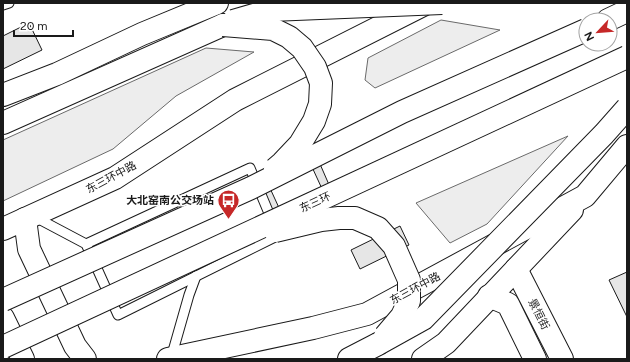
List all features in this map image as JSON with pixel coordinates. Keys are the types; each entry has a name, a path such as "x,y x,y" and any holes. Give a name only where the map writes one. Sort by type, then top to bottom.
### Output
{"main road":[{"path":"3,95 57,74 142,34 217,3"},
{"name":"东三环中路","path":"3,229 115,178 235,100 427,3"},
{"path":"3,123 223,24 271,10 442,3"},
{"path":"223,24 274,29 290,37 302,48 315,67 321,83 320,104 314,120 300,144 282,163 251,188"},
{"path":"3,300 251,188 402,112 578,34"},
{"name":"东三环","path":"3,347 627,57"},
{"path":"349,359 423,319 604,134 627,105"},
{"name":"东三环中路","path":"170,358 313,328 367,314 585,196 627,146"},
{"path":"423,359 446,342 585,196"},
{"path":"29,217 29,249 75,346 85,359"},
{"path":"229,242 322,220 339,218 355,218 378,228 394,246 409,280 409,301 402,316 378,344"},
{"name":"景恒街","path":"516,269 562,359"},
{"name":"景恒街","path":"489,296 508,304 534,359"},
{"path":"3,318 23,359"}],"lane":[{"path":"3,5 9,3"},
{"path":"29,217 86,244 118,314 279,235 250,168 86,244"},
{"path":"170,358 196,276"}],"shaded area":[{"path":"441,20 500,30 375,88 365,80 368,58"},
{"path":"206,48 254,52 176,96 113,149 3,201 3,140"},
{"path":"568,136 487,224 450,243 416,203"}],"building":[{"path":"29,23 42,50 3,69 3,36"},
{"path":"320,164 330,187 323,191 312,167"},
{"path":"269,186 280,210 272,213 261,190"},
{"path":"400,226 409,245 360,269 351,250"},
{"path":"627,272 627,317 609,280"}],"place":[{"name":"大北窑南公交场站","path":"229,220"}]}
